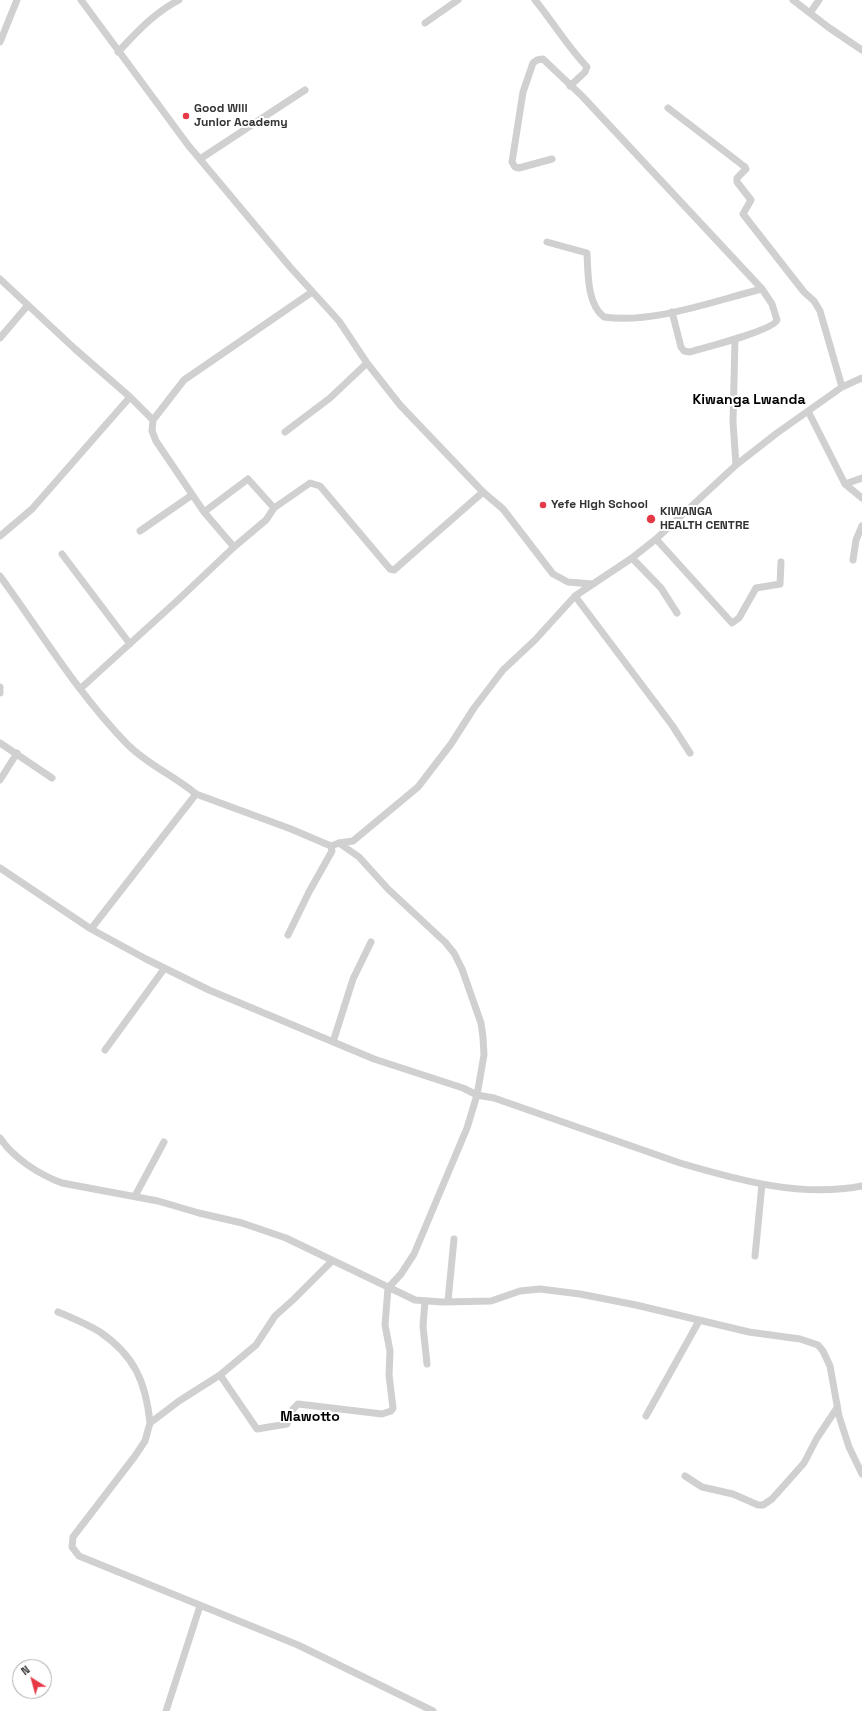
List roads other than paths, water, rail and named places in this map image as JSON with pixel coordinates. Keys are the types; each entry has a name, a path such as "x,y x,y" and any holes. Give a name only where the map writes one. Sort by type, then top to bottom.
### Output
{"street":[{"path":"0,42 17,0"},
{"path":"82,0 118,52 200,159 312,292 339,321 367,363 400,405 483,492 503,509 553,574 568,582 592,584"},
{"path":"118,52 136,32 160,11 179,0"},
{"path":"425,23 458,0"},
{"path":"534,0 557,27 568,47 587,67 585,72 570,86"},
{"path":"793,0 862,50"},
{"path":"810,13 819,0"},
{"path":"552,159 519,168 515,167 512,162 523,92 533,63 542,59 582,96 762,289 777,314 776,323 772,327 735,340 690,352 684,351 681,347 672,312"},
{"path":"200,159 306,90"},
{"path":"668,108 745,167 746,170 737,178 737,182 752,202 743,214 804,292 814,301 820,311 842,387"},
{"path":"547,242 587,254 588,285 597,308 604,318 620,320 672,312 762,289"},
{"path":"0,278 75,349 130,397 153,420"},
{"path":"234,547 204,512 156,441 152,431 153,420 184,380 312,292"},
{"path":"0,338 28,305"},
{"path":"735,340 733,422 736,465"},
{"path":"284,432 330,398 367,363"},
{"path":"0,576 80,689 127,744 156,768 185,785 196,794 291,829 331,846 353,841 418,787 451,744 474,708 503,670 535,640 575,596 632,558 656,539 736,465 842,387 862,378"},
{"path":"0,536 32,509 130,397"},
{"path":"808,411 845,484 862,498"},
{"path":"845,484 862,478"},
{"path":"204,512 248,480 274,508"},
{"path":"80,689 234,547 266,520 274,508 310,484 320,486 390,569 394,570 483,492"},
{"path":"140,531 192,495"},
{"path":"853,560 856,540 862,526"},
{"path":"656,539 732,623 740,618 756,588 780,584 781,562"},
{"path":"62,554 130,644"},
{"path":"632,558 661,588 677,613"},
{"path":"575,596 672,725 690,752"},
{"path":"0,687 0,693"},
{"path":"0,743 52,778"},
{"path":"0,780 17,753"},
{"path":"91,929 196,794"},
{"path":"220,1375 257,1429 288,1424 294,1406 302,1404 387,1414 393,1408 389,1375 390,1351 385,1325 388,1288 401,1274 414,1254 461,1143 478,1095 483,1062 483,1037 475,1005 454,953 436,932 388,889 359,857 339,843"},
{"path":"288,935 309,892 332,851 331,846"},
{"path":"0,868 91,929 164,968 209,990 374,1060 478,1095 494,1098 680,1163 762,1184 804,1189 862,1186"},
{"path":"333,1042 353,979 371,942"},
{"path":"105,1050 164,968"},
{"path":"0,1138 2,1148 54,1180 135,1196 242,1223 286,1238 415,1300 491,1301 520,1291 540,1289 636,1305 749,1332 800,1339 818,1345 823,1351 830,1366 840,1416 849,1448 862,1474"},
{"path":"135,1196 164,1142"},
{"path":"755,1256 762,1184"},
{"path":"448,1301 454,1239"},
{"path":"150,1423 179,1401 220,1375 256,1345 275,1316 332,1260"},
{"path":"425,1301 422,1326 427,1364"},
{"path":"58,1312 100,1332 120,1349 140,1376 147,1400 150,1423 145,1441 122,1474 73,1537 72,1547 79,1556 298,1645 433,1711"},
{"path":"646,1416 699,1321"},
{"path":"685,1476 702,1487 733,1494 758,1505 763,1505 776,1495 804,1463 817,1438 837,1408 837,1400"},
{"path":"166,1711 200,1606"}],"place":[{"name":"Good Will Junior Academy","path":"186,116"},
{"name":"Yefe High School","path":"543,505"},
{"name":"KIWANGA HEALTH CENTRE","path":"651,519"}],"district":[{"name":"Kiwanga Lwanda","path":"749,400"},
{"name":"Mawotto","path":"310,1417"}]}
